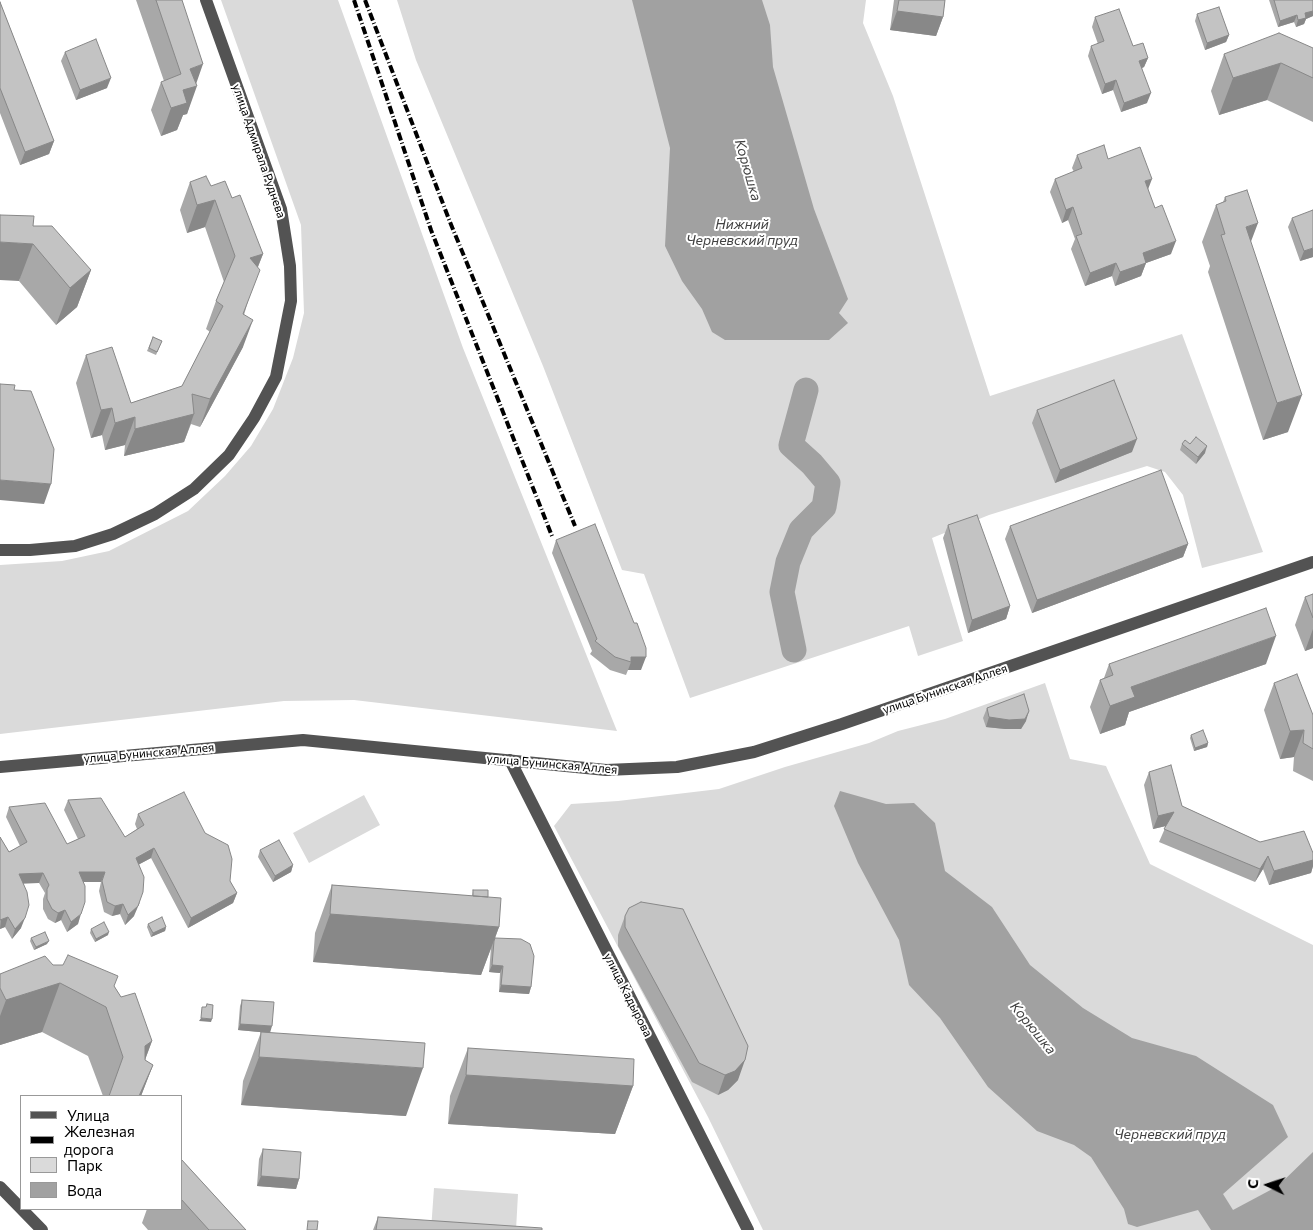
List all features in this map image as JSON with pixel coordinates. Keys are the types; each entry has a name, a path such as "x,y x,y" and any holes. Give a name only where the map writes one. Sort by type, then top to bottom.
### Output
{"street":[{"name":"улица Адмирала Руднева","path":"0,550 30,550 75,546 113,534 155,514 194,489 229,455 254,418 276,377 291,301 290,266 281,209 206,0"},
{"name":"улица Бунинская Аллея","path":"0,767 302,740 606,770 632,771 677,767 754,752 842,724 1313,562"},
{"name":"улица Кадырова","path":"510,760 710,1159 748,1230"},
{"path":"0,1187 20,1207"},
{"path":"22,1210 42,1230"}],"green space":[{"path":"221,0 338,0 463,348 617,731 354,700 284,701 0,734 0,565 62,561 109,551 188,511 225,476 251,446 273,409 293,358 304,313 301,225"},
{"path":"397,0 866,0 863,23 893,96 990,396 1182,334 1263,552 1202,568 1183,495 1165,472 1147,466 989,515 932,538 963,641 918,656 909,626 690,698 644,574 622,570 543,366 416,60"},
{"path":"1045,683 1070,759 1106,766 1150,864 1313,945 1313,1230 763,1230 708,1117 554,826 571,804 618,801 719,789 785,767 869,743 898,731 945,719"},
{"path":"364,795 380,825 309,863 293,833"},
{"path":"434,1188 518,1194 516,1230 431,1230"}],"water":[{"name":"Нижний Черневский пруд","path":"632,0 762,0 770,25 773,67 814,209 848,299 839,313 848,323 829,340 725,340 712,332 702,309 682,281 665,246 670,148"},
{"name":"Черневский пруд","path":"840,791 886,804 914,803 935,823 945,871 992,907 1030,965 1083,1008 1132,1038 1196,1056 1273,1105 1288,1137 1223,1194 1233,1210 1278,1186 1313,1152 1313,1230 1211,1230 1198,1210 1137,1227 1128,1224 1124,1209 1091,1157 1074,1145 1037,1131 988,1087 940,1018 909,985 899,940 858,863 834,806"}],"building":[{"path":"156,0 182,0 203,64 190,69 197,86 183,90 187,103 171,108 161,82 181,74"},
{"path":"899,0 945,0 943,17 897,11"},
{"path":"1274,0 1313,0 1313,11 1305,13 1306,18 1298,20 1297,15 1280,21"},
{"path":"0,2 54,141 25,152 0,88"},
{"path":"1219,7 1229,35 1207,43 1197,14"},
{"path":"1119,9 1133,46 1143,43 1148,58 1139,61 1151,93 1124,103 1116,80 1105,84 1091,46 1104,41 1095,17"},
{"path":"1279,33 1313,48 1313,78 1281,63 1233,78 1224,54"},
{"path":"96,39 111,78 80,90 65,52"},
{"path":"1104,145 1108,159 1140,147 1152,179 1145,181 1155,208 1162,205 1176,241 1143,253 1146,263 1120,272 1116,263 1090,273 1076,236 1082,234 1073,207 1066,210 1055,179 1082,168 1077,155"},
{"path":"206,176 211,186 225,181 232,198 240,195 263,254 250,258 260,270 243,314 253,320 210,399 192,394 194,414 135,429 135,417 115,423 112,408 101,410 86,355 112,347 131,403 182,386 223,306 216,301 235,256 215,200 197,205 190,182"},
{"path":"1247,190 1258,223 1246,227 1302,395 1277,403 1221,235 1225,234 1216,205 1226,201 1225,197"},
{"path":"1313,210 1313,248 1304,251 1292,218"},
{"path":"0,215 34,216 33,226 52,226 91,270 70,288 33,244 0,242"},
{"path":"153,337 162,341 157,352 149,348"},
{"path":"1114,380 1137,439 1060,470 1037,410"},
{"path":"0,384 15,385 14,390 31,391 54,449 51,484 0,480"},
{"path":"1196,437 1207,446 1198,457 1182,444 1185,440 1190,444"},
{"path":"1161,470 1188,544 1037,600 1010,526"},
{"path":"977,515 1010,606 972,620 948,525"},
{"path":"595,524 634,623 637,623 646,648 646,657 631,657 631,662 615,657 595,641 597,639 556,540"},
{"path":"1313,594 1313,618 1305,597"},
{"path":"1266,608 1276,636 1131,687 1135,697 1110,706 1100,680 1113,675 1109,664"},
{"path":"1297,674 1313,715 1313,749 1303,743 1304,730 1290,731 1274,683"},
{"path":"1024,694 1029,711 1025,719 1009,720 989,717 987,708"},
{"path":"1203,730 1208,743 1195,748 1191,735"},
{"path":"1171,765 1182,806 1260,842 1304,831 1313,853 1313,860 1274,871 1268,856 1260,869 1164,829 1174,812 1158,816 1149,772"},
{"path":"184,792 205,833 228,845 232,859 230,881 237,893 191,918 154,848 136,858 144,877 143,892 138,906 128,915 123,904 115,906 107,902 102,881 105,872 79,872 85,886 85,902 81,914 71,922 65,910 58,913 52,909 47,899 49,885 43,873 19,874 27,892 29,905 25,918 15,929 8,917 0,920 0,837 9,852 27,842 9,807 45,803 67,844 85,836 68,800 101,798 125,837 144,825 138,814"},
{"path":"279,840 293,865 275,876 260,850"},
{"path":"332,885 501,898 499,927 330,914"},
{"path":"473,890 488,890 488,897 473,896"},
{"path":"641,902 683,909 748,1046 745,1060 735,1071 725,1075 699,1063 625,927 625,916 629,908"},
{"path":"162,917 166,927 153,933 148,924"},
{"path":"104,922 109,932 96,939 91,929"},
{"path":"45,932 49,941 36,947 31,938"},
{"path":"495,938 521,939 530,944 534,956 531,987 501,985 503,966 492,965"},
{"path":"68,955 118,976 114,986 121,997 135,993 152,1041 145,1046 145,1060 153,1065 139,1095 109,1095 123,1057 106,1007 60,983 6,1000 0,988 0,974 45,956 53,965 63,965"},
{"path":"242,1000 274,1002 272,1026 240,1024"},
{"path":"207,1004 213,1005 212,1019 201,1018 202,1007 206,1007"},
{"path":"261,1032 425,1043 423,1068 259,1057"},
{"path":"468,1048 634,1059 633,1086 466,1075"},
{"path":"263,1149 301,1152 299,1179 261,1176"},
{"path":"182,1160 246,1230 209,1230 182,1200"},
{"path":"378,1217 542,1228 542,1230 376,1230"},
{"path":"308,1221 318,1221 317,1230 307,1230"}],"waterway":[{"name":"Корюшка","path":"794,650 782,592 788,562 801,530 824,507 828,483 812,464 791,445 806,390"}],"railway":[{"path":"354,0 431,230 552,536"},
{"path":"365,0 450,222 575,526"}]}
